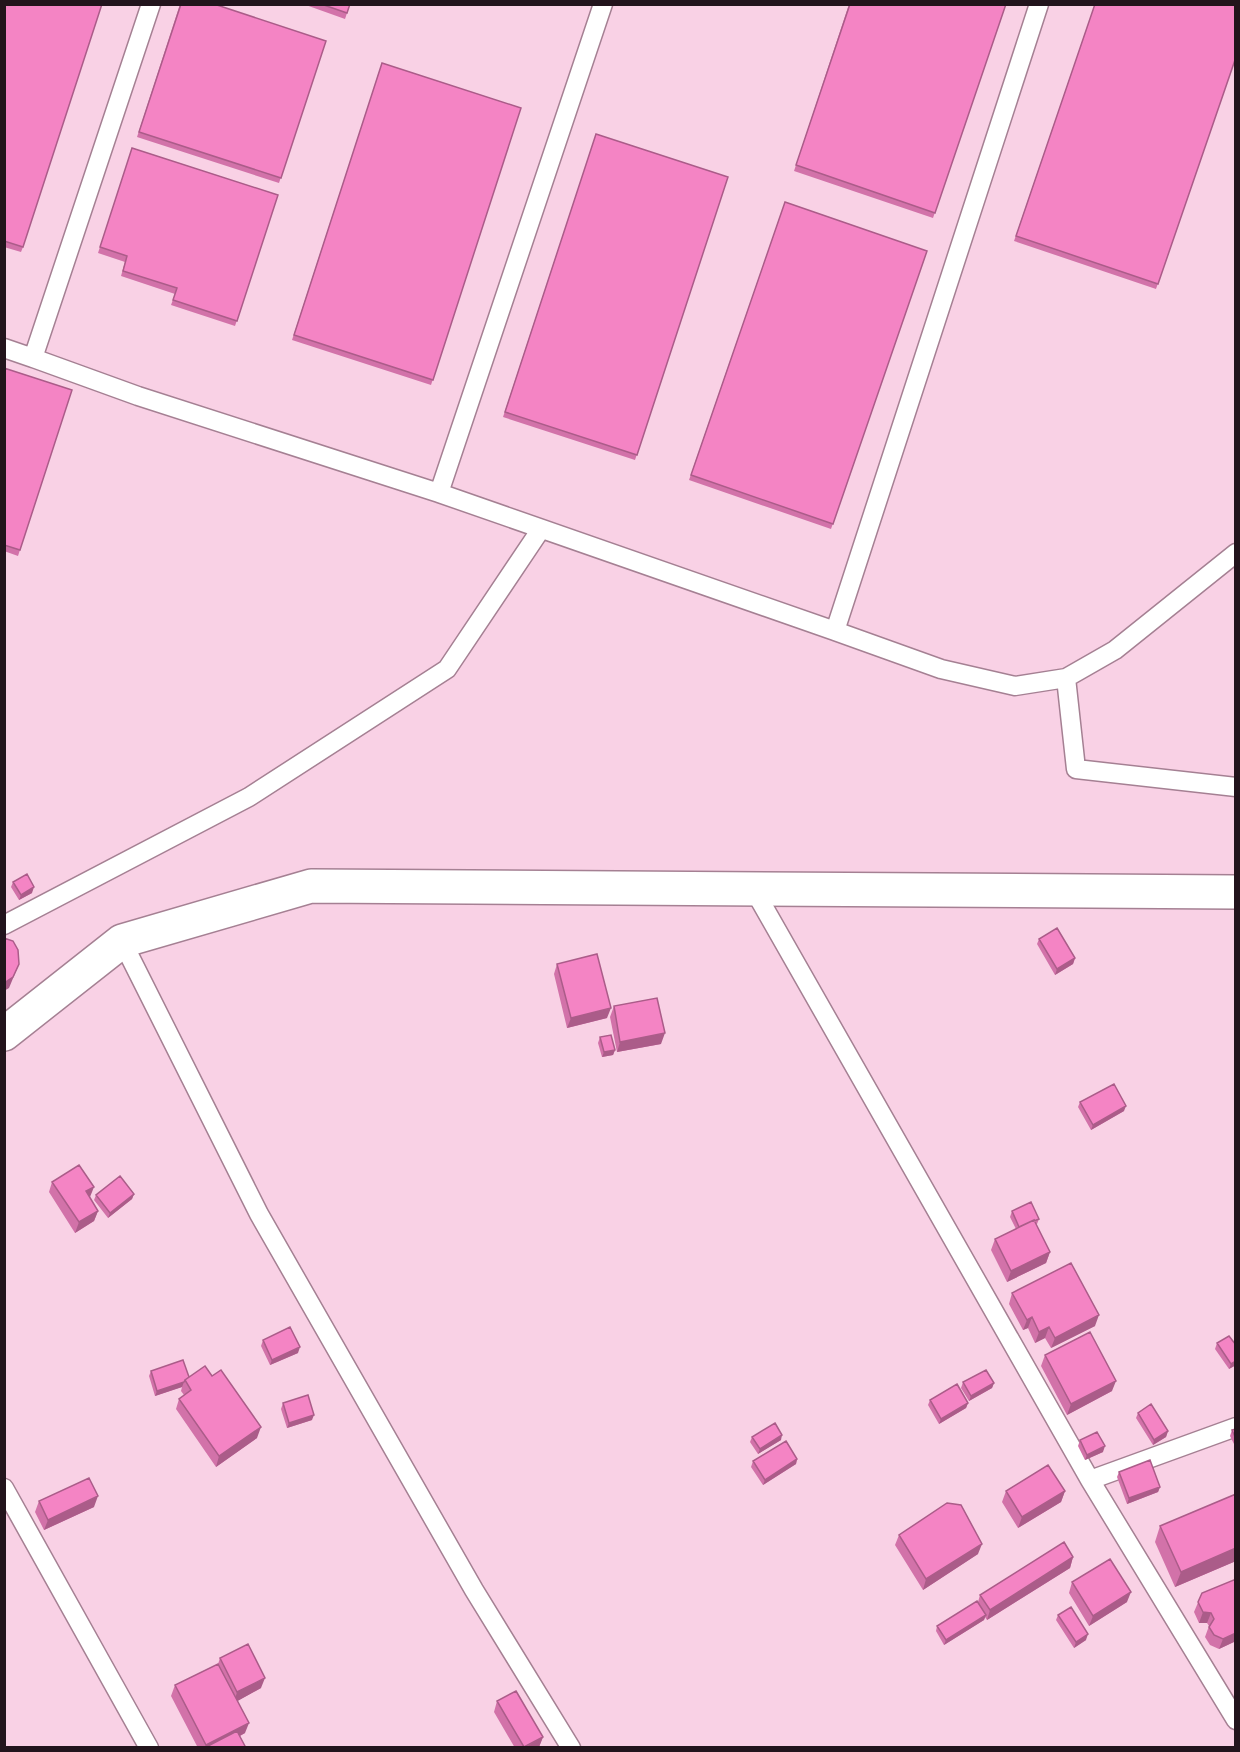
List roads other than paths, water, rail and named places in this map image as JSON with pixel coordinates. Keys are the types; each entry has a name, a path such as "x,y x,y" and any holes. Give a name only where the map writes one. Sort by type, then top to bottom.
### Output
{"street":[{"path":"4,1034 122,941 311,886 1236,892"}],"lane":[{"path":"33,358 151,4"},
{"path":"439,493 603,4"},
{"path":"836,631 1039,4"},
{"path":"4,348 138,396 439,493 941,669 1015,686 1066,678 1115,650 1236,553"},
{"path":"4,925 249,797 447,669 541,529"},
{"path":"1066,678 1076,769 1236,787"},
{"path":"754,890 1090,1480 1236,1720"},
{"path":"122,941 259,1214 474,1590 571,1748"},
{"path":"1090,1480 1236,1427"},
{"path":"4,1488 149,1748"}]}
